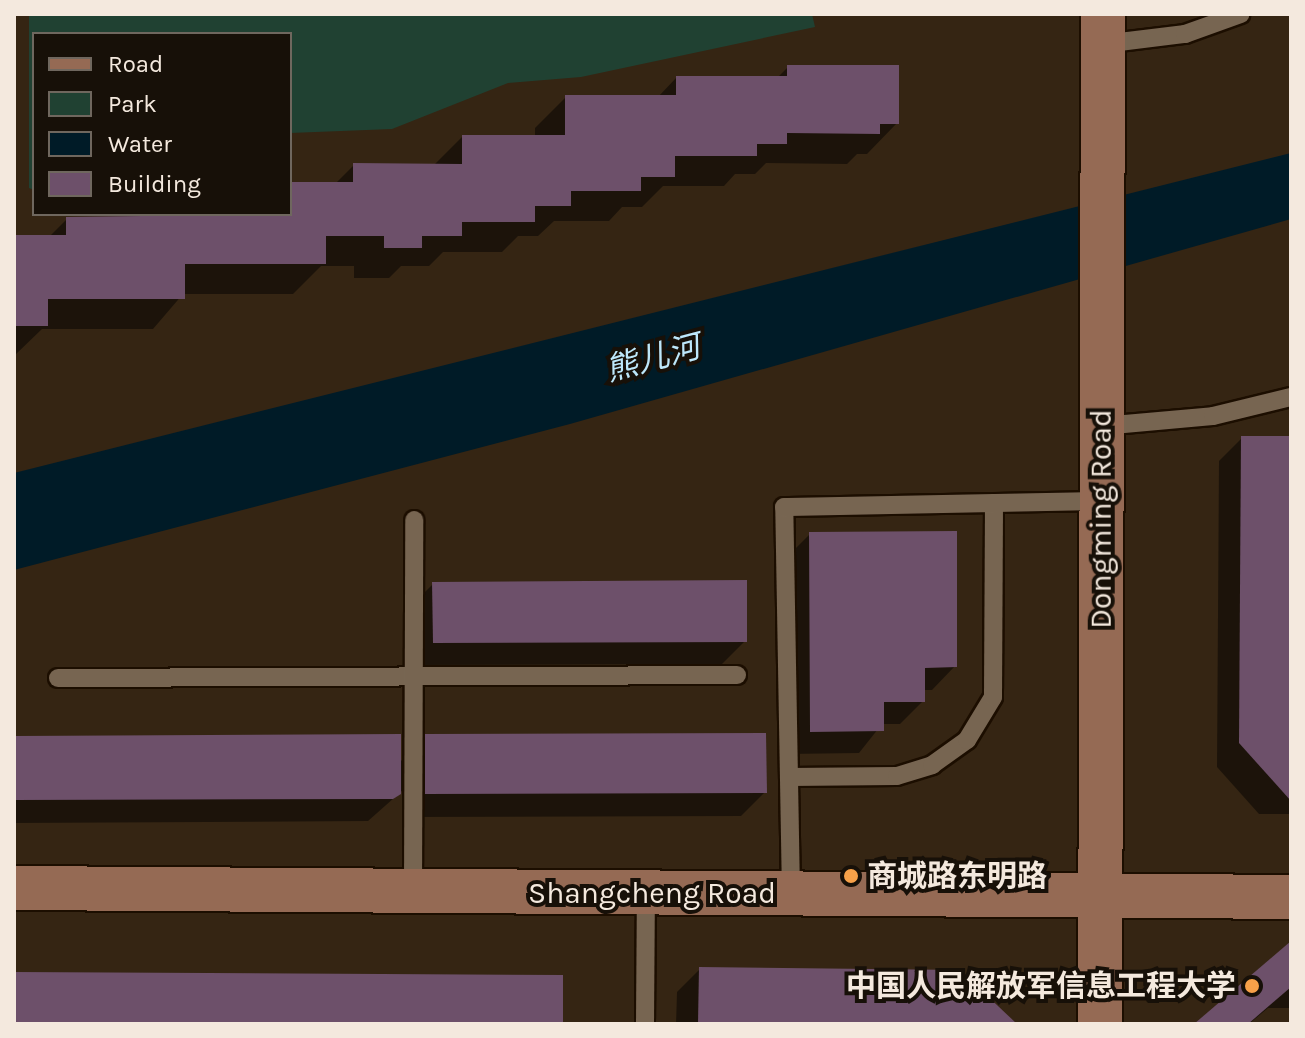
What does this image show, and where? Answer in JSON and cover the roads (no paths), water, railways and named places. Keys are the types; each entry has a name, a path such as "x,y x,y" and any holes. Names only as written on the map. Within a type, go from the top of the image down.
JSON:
{"street":[{"name":"Dongming Road","path":"1100,1024 1103,29"},
{"name":"Shangcheng Road","path":"14,888 1291,897"}],"lane":[{"path":"1103,29 1185,34 1241,14"},
{"path":"1102,426 1213,416 1291,397"},
{"path":"791,894 784,507 1102,501"},
{"path":"789,777 897,776 932,765 967,740 993,697 994,503"},
{"path":"413,891 414,520"},
{"path":"58,678 737,675"},
{"path":"645,1024 646,893"}],"water":[{"name":"熊儿河","path":"1291,153 1291,219 570,424 14,570 14,473"}],"place":[{"name":"商城路东明路","path":"851,876"},
{"name":"中国人民解放军信息工程大学","path":"1252,986"}]}
